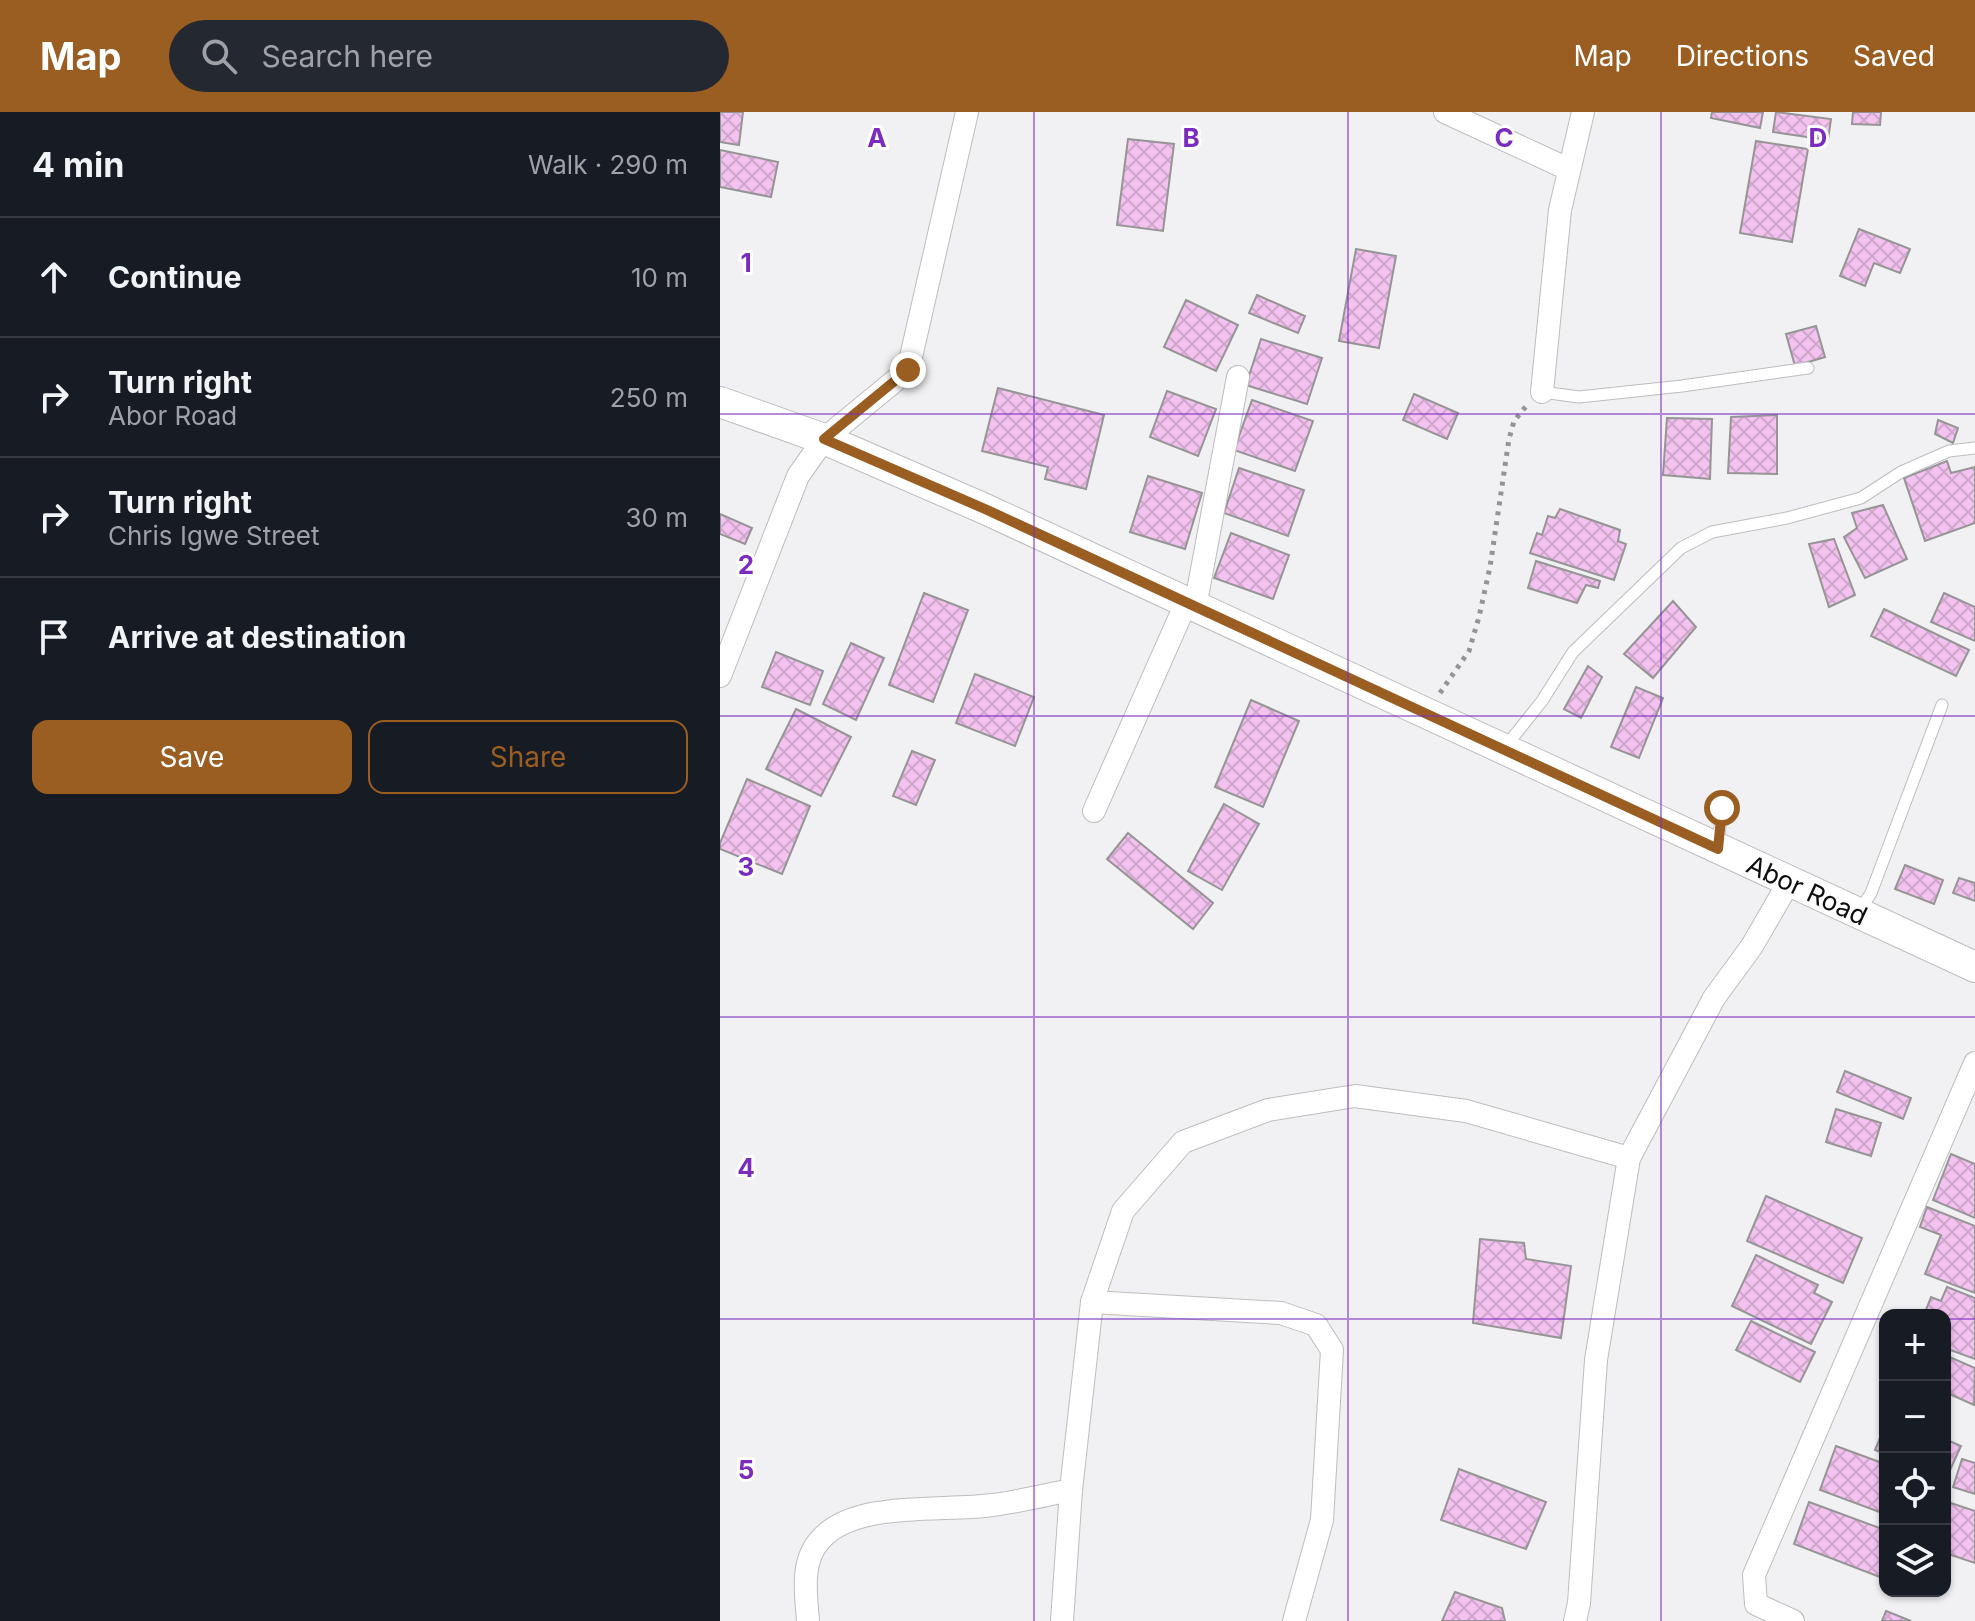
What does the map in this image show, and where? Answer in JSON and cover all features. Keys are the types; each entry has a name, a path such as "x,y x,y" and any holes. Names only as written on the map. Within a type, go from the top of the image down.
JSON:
{"street":[{"path":"720,676 798,476 824,439 908,370 967,112"},
{"path":"1445,112 1568,169"},
{"path":"1542,392 1560,210 1583,112"},
{"path":"1094,811 1191,605 1238,377"},
{"name":"Abor Road","path":"720,402 824,439 985,509 1975,967"},
{"path":"1575,1621 1579,1603 1596,1360 1629,1158 1714,998 1752,946 1789,882"},
{"path":"1793,1621 1756,1604 1754,1575 1975,1063"},
{"path":"1062,1621 1071,1490 1092,1302 1123,1211 1183,1142 1268,1110 1355,1096 1466,1111 1629,1158"},
{"path":"1092,1302 1281,1313 1316,1325 1332,1350 1322,1520 1294,1621"},
{"path":"808,1621 805,1575 818,1541 835,1525 879,1513 992,1505 1071,1490"}],"lane":[{"path":"1542,392 1579,397 1808,368"},
{"path":"1503,750 1542,701 1573,652 1681,548 1712,532 1787,518 1861,498 1901,472 1937,456 1949,451 1975,448"},
{"path":"1857,914 1871,893 1942,705"},
{"path":"1718,849 1722,808"}],"path":[{"path":"1425,713 1469,651 1490,567 1514,421 1542,392"}],"building":[{"path":"720,112 743,112 739,145 720,142"},
{"path":"1712,112 1763,112 1760,128 1711,118"},
{"path":"1776,112 1831,119 1828,140 1773,132"},
{"path":"1853,112 1881,112 1880,125 1852,124"},
{"path":"1128,139 1174,144 1163,231 1117,225"},
{"path":"1756,141 1808,149 1792,242 1740,233"},
{"path":"720,150 778,162 771,197 720,187"},
{"path":"1859,229 1910,249 1900,273 1874,263 1865,286 1840,276"},
{"path":"1356,249 1396,256 1379,348 1339,341"},
{"path":"1257,295 1305,316 1298,333 1249,313"},
{"path":"1186,300 1238,325 1216,371 1164,347"},
{"path":"1816,326 1825,357 1795,366 1786,334"},
{"path":"1261,339 1322,358 1307,404 1246,385"},
{"path":"998,388 1104,415 1086,489 1045,479 1048,467 982,451"},
{"path":"1167,391 1216,409 1198,456 1150,437"},
{"path":"1414,394 1458,413 1447,439 1403,420"},
{"path":"1252,400 1313,421 1295,471 1234,450"},
{"path":"1777,415 1777,474 1728,473 1731,417"},
{"path":"1667,418 1712,419 1710,479 1663,475"},
{"path":"1938,420 1958,428 1953,443 1935,434"},
{"path":"1947,461 1951,473 1975,467 1975,523 1925,541 1904,478"},
{"path":"1239,468 1304,490 1288,536 1224,513"},
{"path":"1148,476 1202,493 1185,549 1130,532"},
{"path":"1883,505 1907,559 1865,578 1844,537 1857,528 1852,513"},
{"path":"1560,509 1620,530 1618,541 1626,544 1614,580 1530,553 1537,533 1542,535 1548,516 1555,518"},
{"path":"720,514 752,528 745,544 720,534"},
{"path":"1231,533 1289,555 1273,599 1214,578"},
{"path":"1834,539 1855,595 1829,607 1809,544"},
{"path":"1536,561 1600,581 1598,588 1586,585 1577,603 1528,588"},
{"path":"924,593 968,610 933,702 889,685"},
{"path":"1944,593 1975,607 1975,641 1931,622"},
{"path":"1673,601 1696,627 1653,678 1624,654"},
{"path":"1884,609 1969,650 1956,676 1871,636"},
{"path":"851,643 884,658 856,720 823,704"},
{"path":"776,652 823,671 810,705 762,687"},
{"path":"1588,666 1602,677 1581,718 1564,709"},
{"path":"975,674 1034,697 1015,746 956,723"},
{"path":"1636,687 1663,698 1639,758 1611,747"},
{"path":"1251,700 1299,721 1263,807 1215,787"},
{"path":"796,709 851,737 821,796 766,769"},
{"path":"912,751 935,760 916,805 893,796"},
{"path":"747,779 810,806 782,874 720,849"},
{"path":"1224,804 1259,824 1222,890 1188,871"},
{"path":"1128,833 1213,903 1193,929 1107,859"},
{"path":"1905,865 1943,880 1934,904 1895,889"},
{"path":"1959,878 1975,883 1975,901 1953,893"},
{"path":"1845,1071 1911,1098 1903,1119 1837,1092"},
{"path":"1836,1109 1881,1123 1871,1156 1826,1142"},
{"path":"1951,1154 1975,1164 1975,1218 1933,1200"},
{"path":"1766,1196 1862,1238 1843,1283 1747,1241"},
{"path":"1927,1207 1975,1226 1975,1293 1925,1274 1941,1235 1920,1227"},
{"path":"1480,1239 1524,1243 1526,1259 1571,1266 1561,1338 1473,1323"},
{"path":"1756,1255 1818,1285 1814,1293 1832,1302 1811,1344 1732,1306"},
{"path":"1947,1287 1975,1298 1975,1359 1951,1350 1951,1309 1926,1309 1931,1297 1941,1301"},
{"path":"1751,1321 1815,1352 1800,1382 1736,1350"},
{"path":"1951,1358 1975,1368 1974,1405 1951,1395"},
{"path":"1951,1442 1961,1446 1951,1468"},
{"path":"1836,1446 1879,1462 1879,1512 1820,1490"},
{"path":"1962,1459 1975,1463 1975,1494 1953,1487"},
{"path":"1459,1469 1546,1502 1526,1549 1441,1520"},
{"path":"1809,1502 1879,1528 1879,1577 1794,1544"},
{"path":"1951,1503 1975,1511 1975,1563 1951,1555"},
{"path":"1455,1592 1502,1608 1505,1621 1442,1621"},
{"path":"1886,1611 1911,1621 1882,1621"}],"route":[{"path":"908,370 824,439 985,509 1718,849 1722,808"}]}
